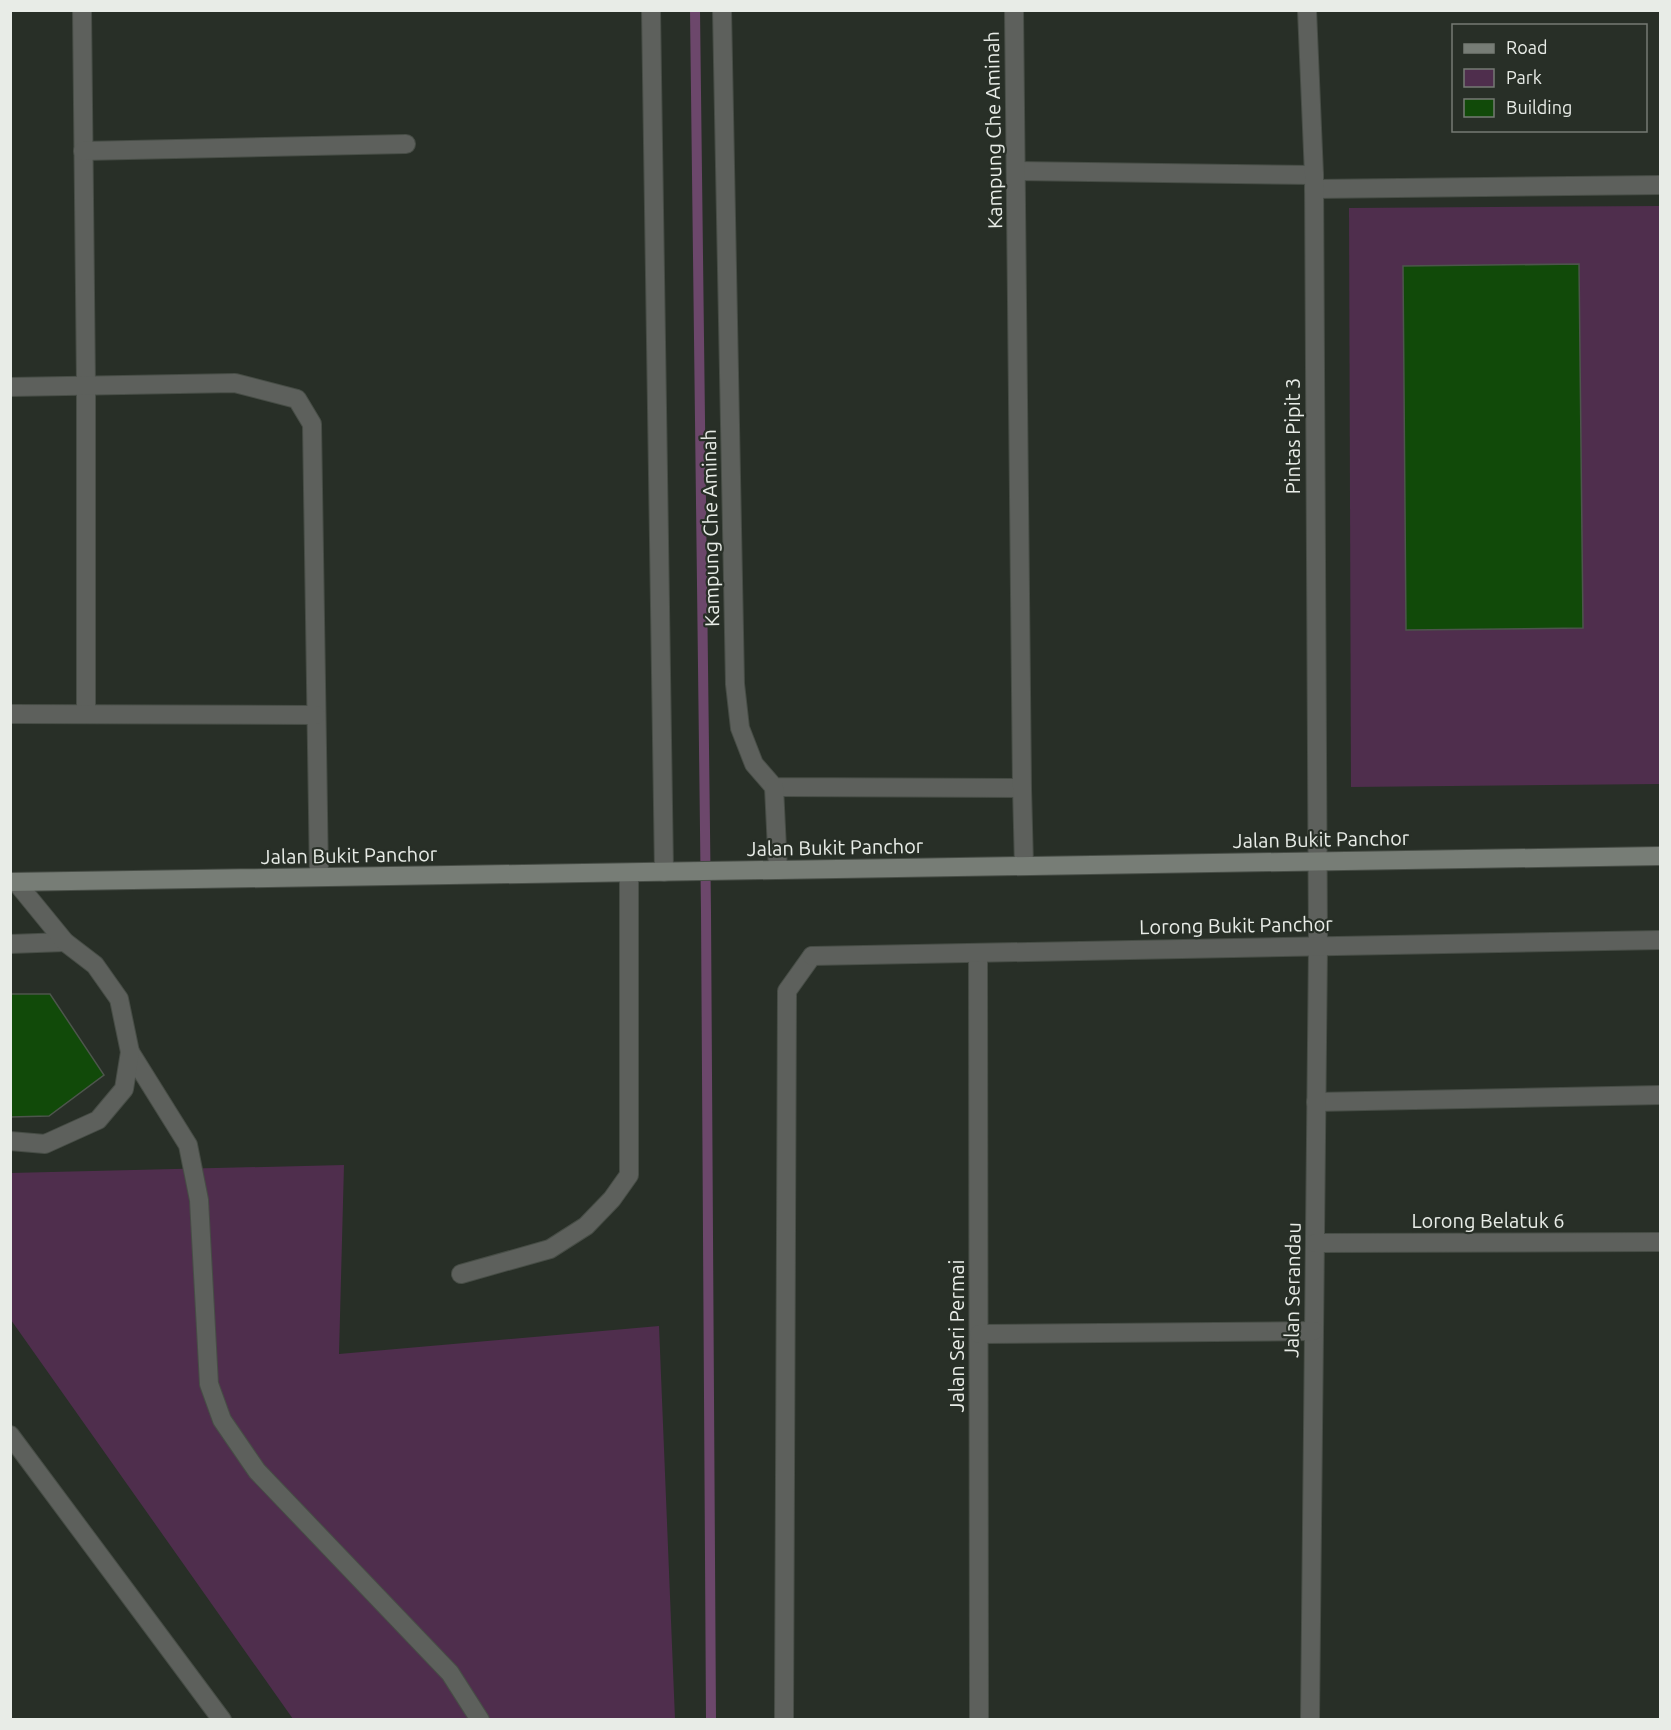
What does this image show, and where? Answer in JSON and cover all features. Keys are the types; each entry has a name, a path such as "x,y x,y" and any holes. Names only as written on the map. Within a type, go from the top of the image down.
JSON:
{"main road":[{"name":"Jalan Bukit Panchor","path":"13,882 1660,856"}],"street":[{"path":"82,10 86,386 86,714"},
{"path":"651,10 664,872"},
{"name":"Kampung Che Aminah","path":"722,10 735,684 740,728 754,764 774,788"},
{"name":"Kampung Che Aminah","path":"1014,10 1024,866"},
{"name":"Pintas Pipit 3","path":"1307,10 1314,182 1316,862"},
{"path":"84,151 405,144"},
{"path":"1016,171 1314,182 1660,185"},
{"path":"10,387 235,383 297,399 312,424 319,878"},
{"path":"10,714 316,715"},
{"path":"778,870 774,788 1022,788"},
{"name":"Jalan Serandau","path":"1310,1719 1318,946 1316,862"},
{"path":"460,1274 550,1249 586,1226 612,1199 629,1175 629,873"},
{"path":"13,882 65,942 95,965 119,999 130,1052 188,1145 199,1200 209,1384 222,1420 257,1471 450,1673 480,1719"},
{"name":"Lorong Bukit Panchor","path":"784,1719 787,991 812,956 1660,940"},
{"path":"10,944 65,942"},
{"name":"Jalan Seri Permai","path":"978,953 979,1719"},
{"path":"10,1141 45,1144 98,1120 124,1089 130,1052"},
{"path":"1316,1102 1660,1095"},
{"name":"Lorong Belatuk 6","path":"1315,1243 1660,1242"},
{"path":"979,1334 1314,1331"},
{"path":"10,1435 222,1719"}],"green space":[{"path":"1660,206 1660,784 1351,787 1349,208"},
{"path":"344,1165 339,1354 659,1326 675,1719 293,1719 11,1320 10,1173"}],"building":[{"path":"1579,264 1583,628 1406,630 1403,266"},
{"path":"10,994 50,994 104,1075 49,1116 10,1117"}],"waterway":[{"path":"695,10 706,912 711,1720"}]}
